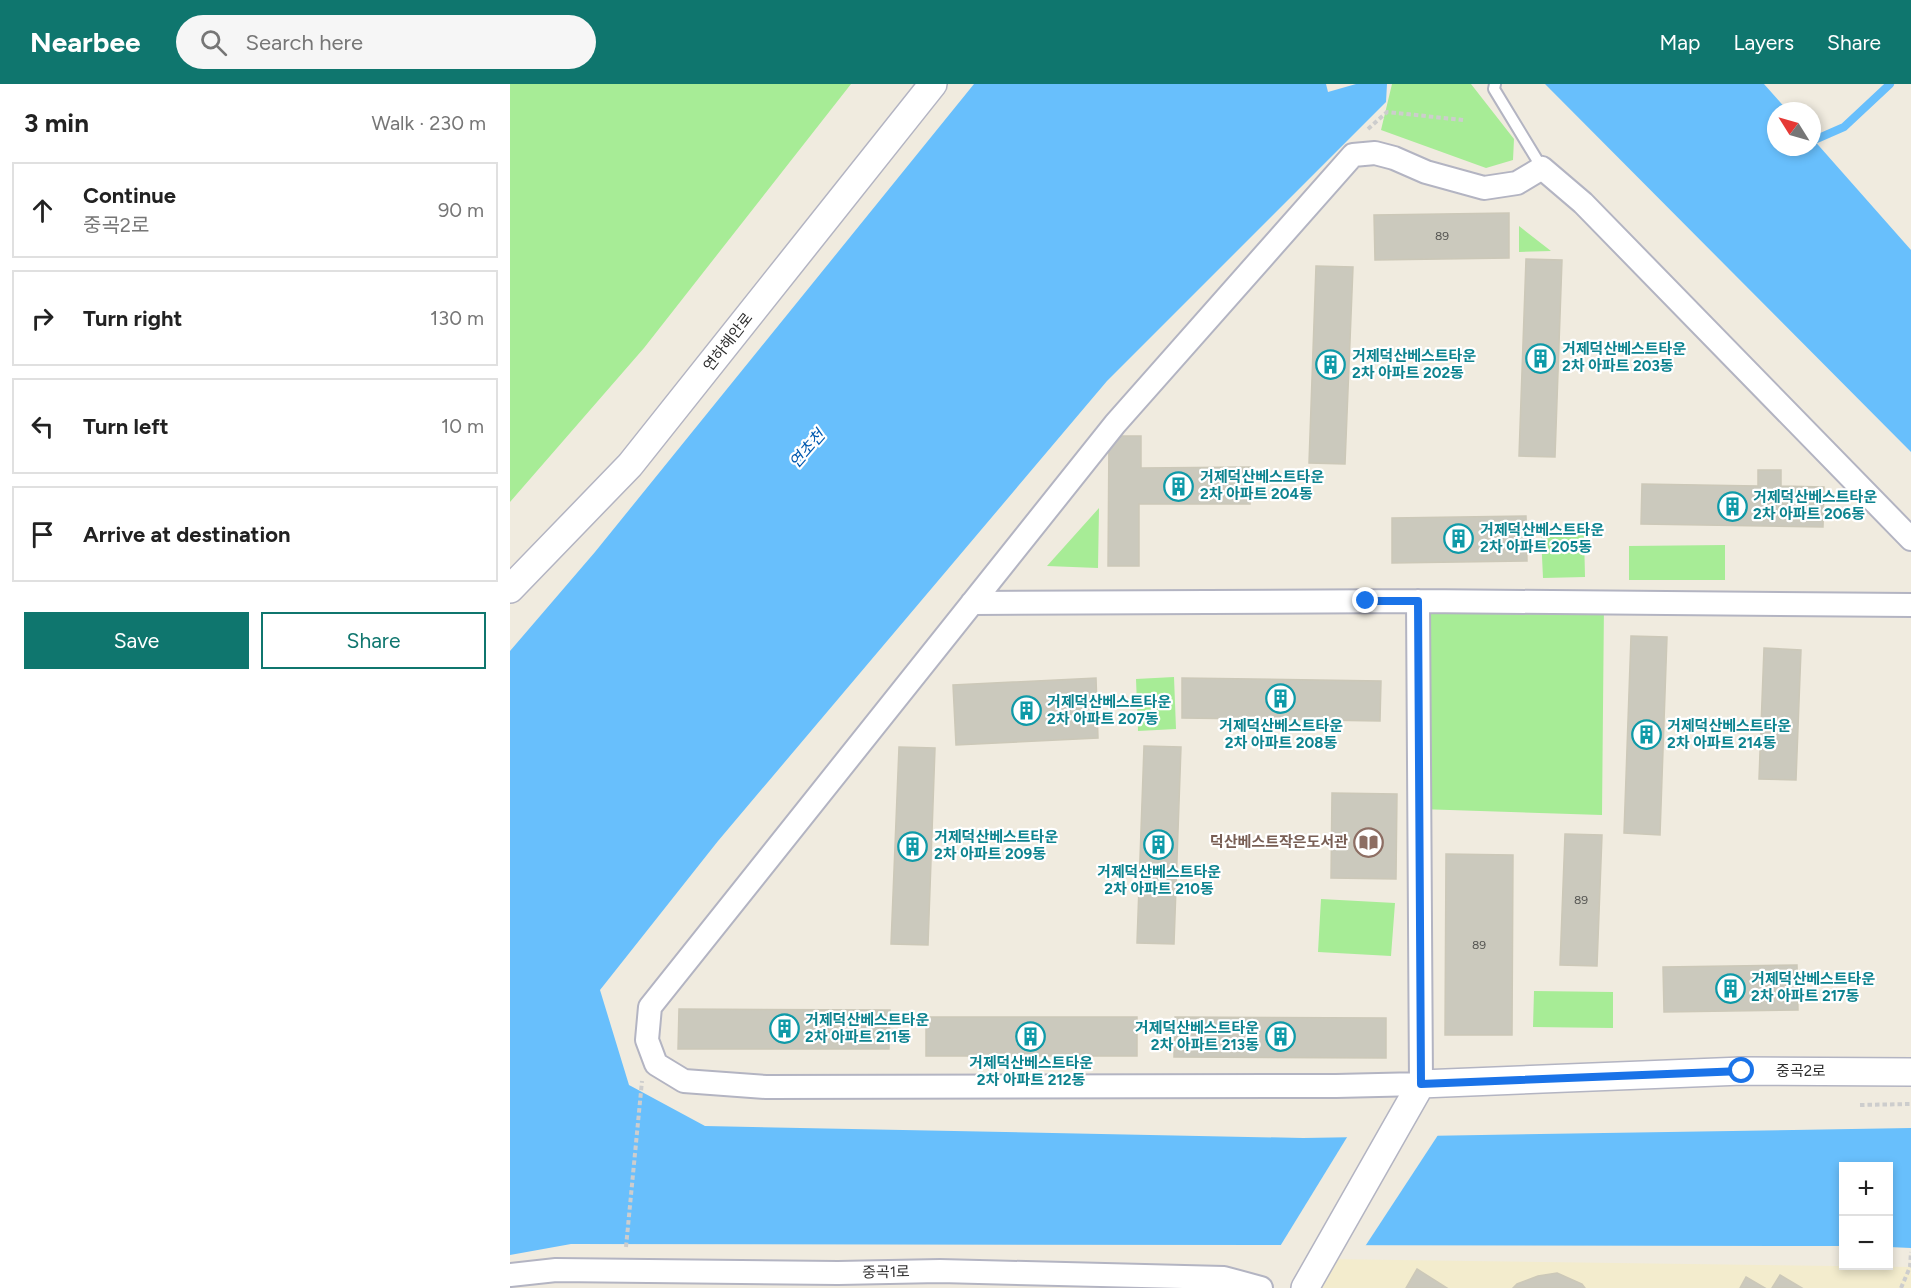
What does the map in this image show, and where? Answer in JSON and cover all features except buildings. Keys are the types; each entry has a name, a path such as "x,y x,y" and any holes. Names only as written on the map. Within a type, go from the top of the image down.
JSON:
{"street":[{"name":"연하해안로","path":"510,589 630,465 933,84"},
{"path":"1417,1092 1336,1086 766,1087 684,1081 656,1064 647,1040 650,1007 972,603 1115,424 1353,155 1375,153 1394,158 1426,172 1484,188 1517,183 1542,168 1583,203 1911,539"},
{"path":"972,603 1418,601 1911,605"},
{"path":"1305,1288 1417,1092 1418,601"},
{"name":"중곡2로","path":"1417,1092 1742,1071 1911,1072"},
{"name":"중곡1로","path":"510,1275 556,1270 837,1280 940,1271 1224,1278 1262,1288"}],"lane":[{"path":"1495,84 1494,89 1542,168"}],"path":[{"path":"1387,112 1462,120"},
{"path":"625,1256 642,1072"},
{"path":"1860,1105 1911,1104"},
{"path":"1901,1288 1910,1267 1911,1252"}],"shaded area":[{"path":"1323,1259 1839,1266 1839,1270 1893,1270 1893,1267 1911,1267 1911,1288 1305,1288"}],"green space":[{"path":"510,84 851,84 644,348 510,502"},
{"path":"1392,84 1471,84 1514,139 1513,160 1486,168 1381,130"},
{"path":"1519,226 1551,251 1519,252"},
{"path":"1099,508 1098,568 1047,566"},
{"path":"1584,534 1585,577 1543,578 1541,535"},
{"path":"1725,545 1725,580 1629,580 1629,546"},
{"path":"1418,601 1604,603 1602,815 1419,809"},
{"path":"1174,677 1176,729 1138,731 1136,679"},
{"path":"1321,899 1395,903 1391,956 1318,952"},
{"path":"1534,991 1613,992 1613,1028 1533,1027"}],"water":[{"name":"연초천","path":"974,84 1326,84 1328,92 1356,84 1387,84 1386,102 1107,381 718,841 600,990 629,1085 705,1126 1303,1138 1911,1128 1911,1248 1893,1247 1893,1162 1839,1162 1839,1246 571,1244 510,1255 510,651 595,552"},
{"path":"1545,84 1764,84 1780,102 1767,102 1767,156 1821,156 1821,148 1911,250 1911,452"}],"pier":[{"path":"1440,1132 1364,1248 1279,1248 1349,1134"}],"waterway":[{"path":"1821,137 1844,127 1890,84"}],"place":[{"name":"거제덕산베스트타운 2차 아파트 203동","path":"1541,358"},
{"name":"거제덕산베스트타운 2차 아파트 202동","path":"1331,365"},
{"name":"거제덕산베스트타운 2차 아파트 204동","path":"1179,486"},
{"name":"거제덕산베스트타운 2차 아파트 206동","path":"1732,506"},
{"name":"거제덕산베스트타운 2차 아파트 205동","path":"1459,539"},
{"name":"거제덕산베스트타운 2차 아파트 208동","path":"1281,699"},
{"name":"거제덕산베스트타운 2차 아파트 207동","path":"1026,711"},
{"name":"거제덕산베스트타운 2차 아파트 214동","path":"1646,735"},
{"name":"덕산베스트작은도서관","path":"1369,842"},
{"name":"거제덕산베스트타운 2차 아파트 210동","path":"1159,845"},
{"name":"거제덕산베스트타운 2차 아파트 209동","path":"913,846"},
{"name":"거제덕산베스트타운 2차 아파트 217동","path":"1730,988"},
{"name":"거제덕산베스트타운 2차 아파트 211동","path":"784,1029"},
{"name":"거제덕산베스트타운 2차 아파트 212동","path":"1031,1036"},
{"name":"거제덕산베스트타운 2차 아파트 213동","path":"1280,1037"}],"route":[{"path":"1366,601 1418,601 1421,1084 1742,1071"}]}
